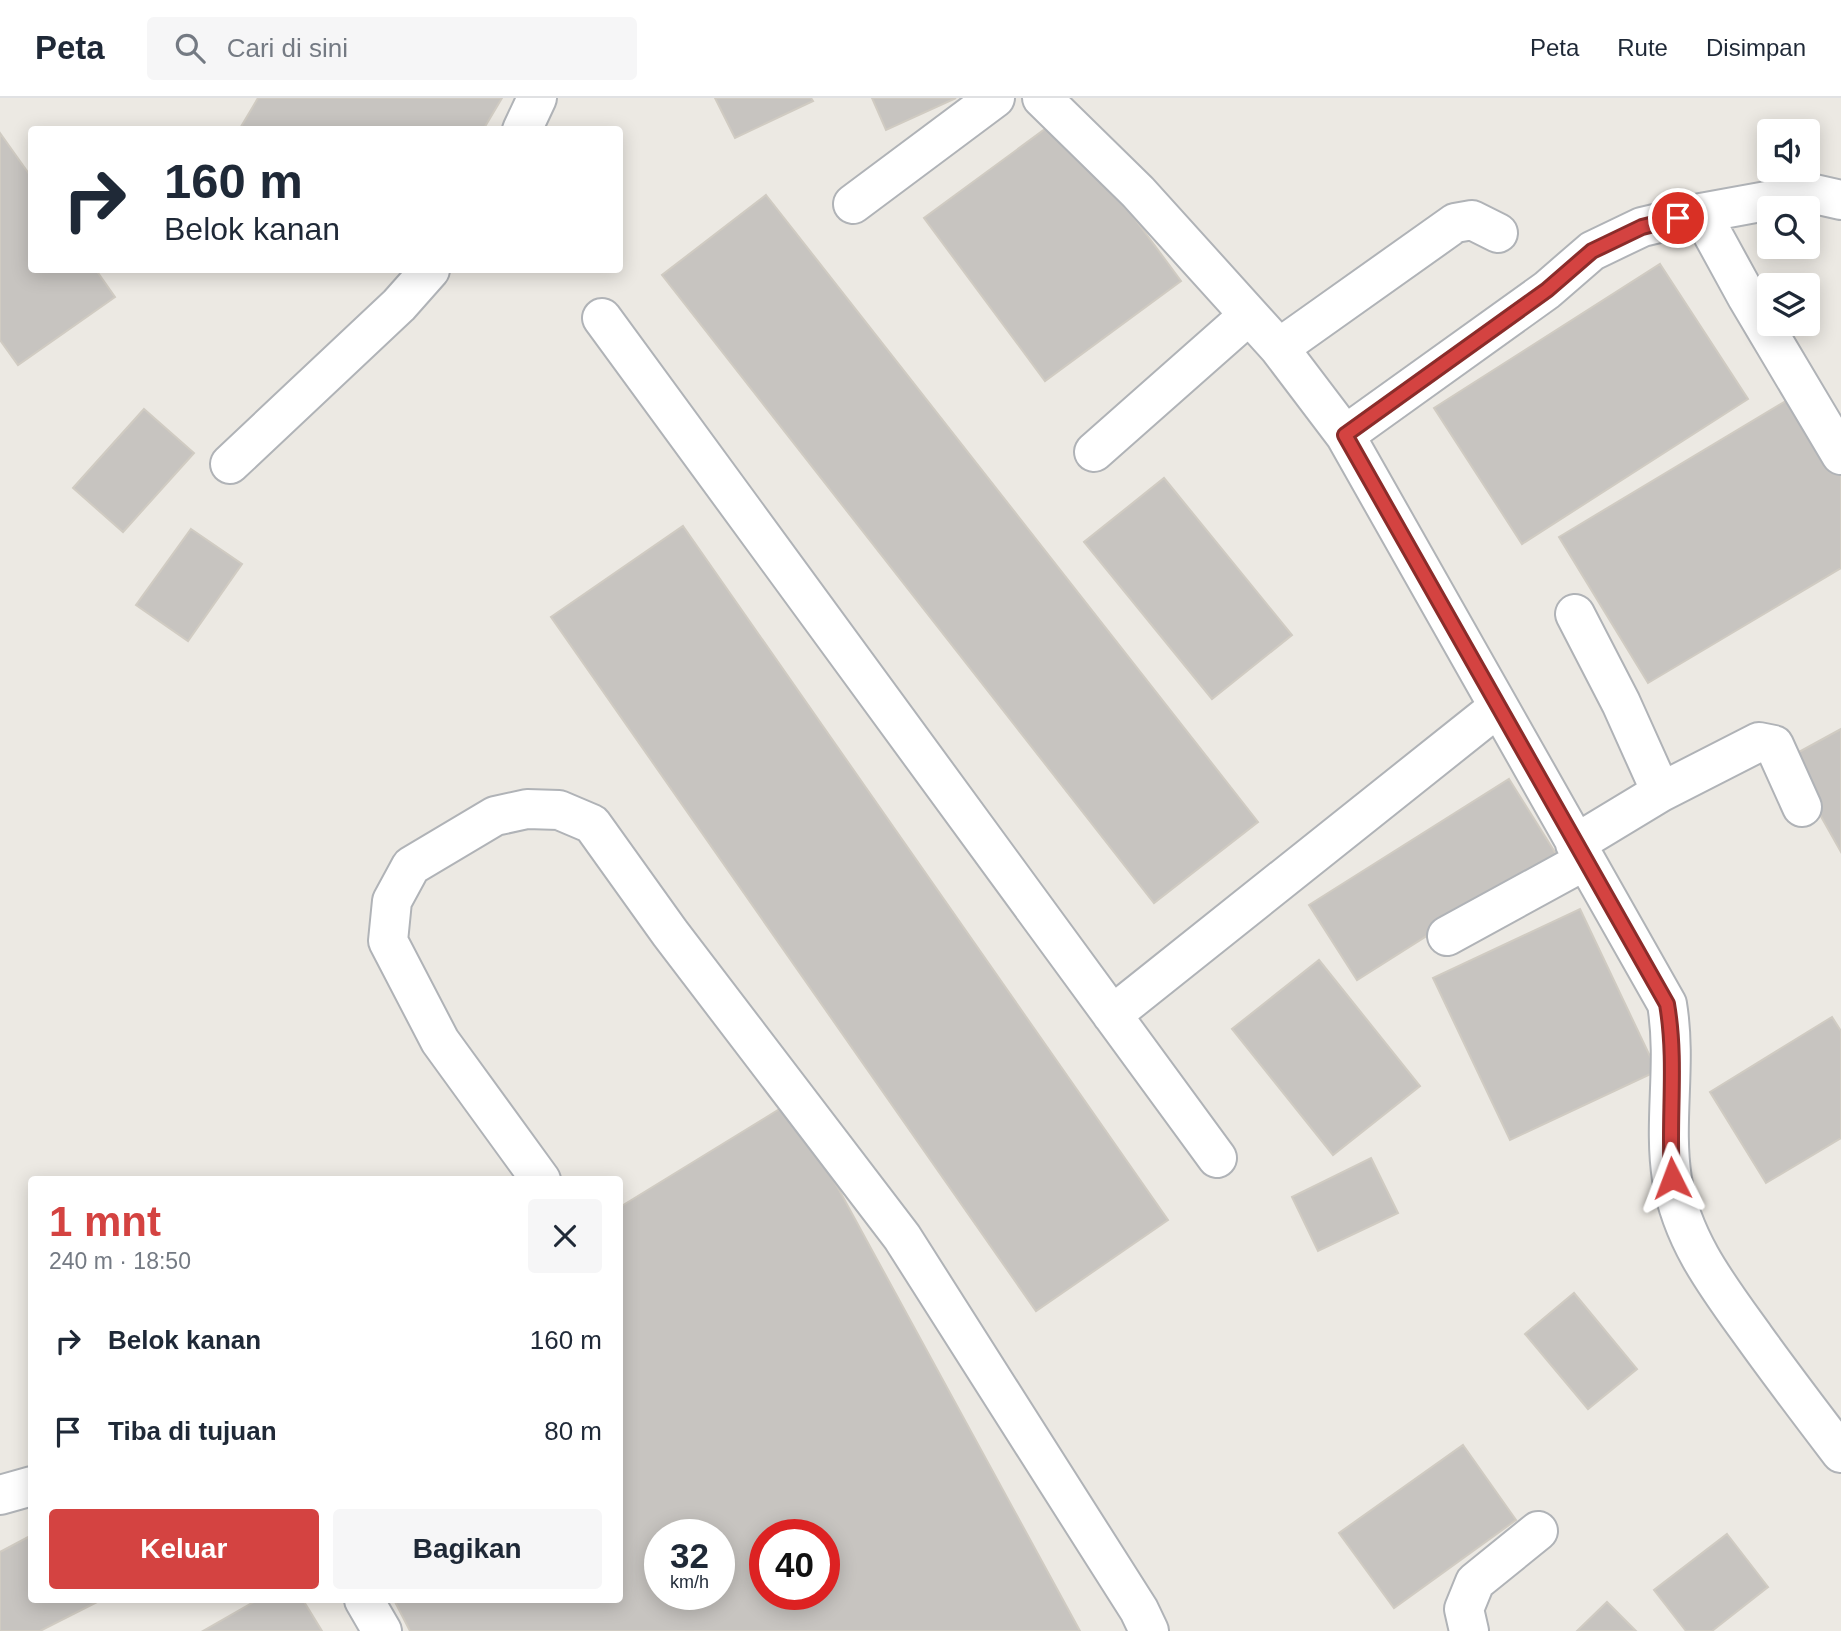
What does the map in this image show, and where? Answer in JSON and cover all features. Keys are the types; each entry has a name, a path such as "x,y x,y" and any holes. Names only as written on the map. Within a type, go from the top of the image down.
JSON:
{"street":[{"path":"524,126 537,98"},
{"path":"853,204 995,98"},
{"path":"1042,98 1138,192 1279,348 1345,435 1579,853 1667,1004 1673,1062 1669,1138 1672,1178 1692,1245 1711,1277 1841,1453"},
{"path":"1345,435 1547,290 1592,251 1642,227 1810,193 1841,200"},
{"path":"1701,213 1747,297 1841,455"},
{"path":"1279,348 1455,223 1472,220 1498,233"},
{"path":"230,464 399,305 427,273"},
{"path":"1094,452 1249,315"},
{"path":"602,318 1217,1158"},
{"path":"1575,614 1621,703 1661,792"},
{"path":"1112,1014 1497,708"},
{"path":"1447,936 1579,853 1661,792 1759,742 1774,745 1802,807"},
{"path":"538,1176 440,1041 388,941 391,901 411,866 495,817 527,809 559,810 592,824 670,933 902,1237 1139,1610 1149,1631"},
{"path":"0,1495 28,1487"},
{"path":"1469,1631 1464,1609 1475,1582 1538,1531"},
{"path":"366,1603 382,1631"}],"building":[{"path":"258,98 502,98 485,126 241,126"},
{"path":"715,98 811,98 813,101 735,138"},
{"path":"872,98 956,98 886,130"},
{"path":"1060,118 1181,281 1045,381 924,218"},
{"path":"0,133 28,172 28,273 98,273 115,297 18,365 0,340"},
{"path":"766,195 1258,822 1154,903 662,275"},
{"path":"1660,264 1748,399 1522,544 1434,408"},
{"path":"1794,396 1841,473 1841,568 1648,683 1559,537"},
{"path":"144,409 194,453 123,532 73,488"},
{"path":"1164,478 1292,635 1212,699 1084,542"},
{"path":"683,526 1168,1220 1036,1311 551,617"},
{"path":"191,529 242,564 188,641 136,605"},
{"path":"1841,729 1841,852 1788,758"},
{"path":"1509,779 1556,854 1357,980 1309,905"},
{"path":"1580,909 1657,1071 1510,1140 1433,978"},
{"path":"1319,960 1420,1086 1333,1155 1232,1029"},
{"path":"1832,1017 1841,1031 1841,1138 1766,1183 1710,1092"},
{"path":"791,1102 1080,1631 410,1631 396,1603 623,1603 623,1205"},
{"path":"1371,1158 1398,1213 1318,1251 1292,1197"},
{"path":"1574,1293 1637,1369 1588,1409 1525,1334"},
{"path":"1463,1445 1516,1520 1394,1608 1339,1533"},
{"path":"1727,1534 1768,1587 1712,1631 1686,1631 1654,1590"},
{"path":"28,1537 28,1603 95,1603 40,1631 0,1631 0,1552"},
{"path":"1607,1602 1636,1631 1577,1631"},
{"path":"252,1603 305,1603 322,1631 203,1631"}],"route":[{"path":"1672,1178 1669,1138 1673,1062 1667,1004 1497,708 1345,435 1547,290 1592,251 1642,227 1678,218"}]}
